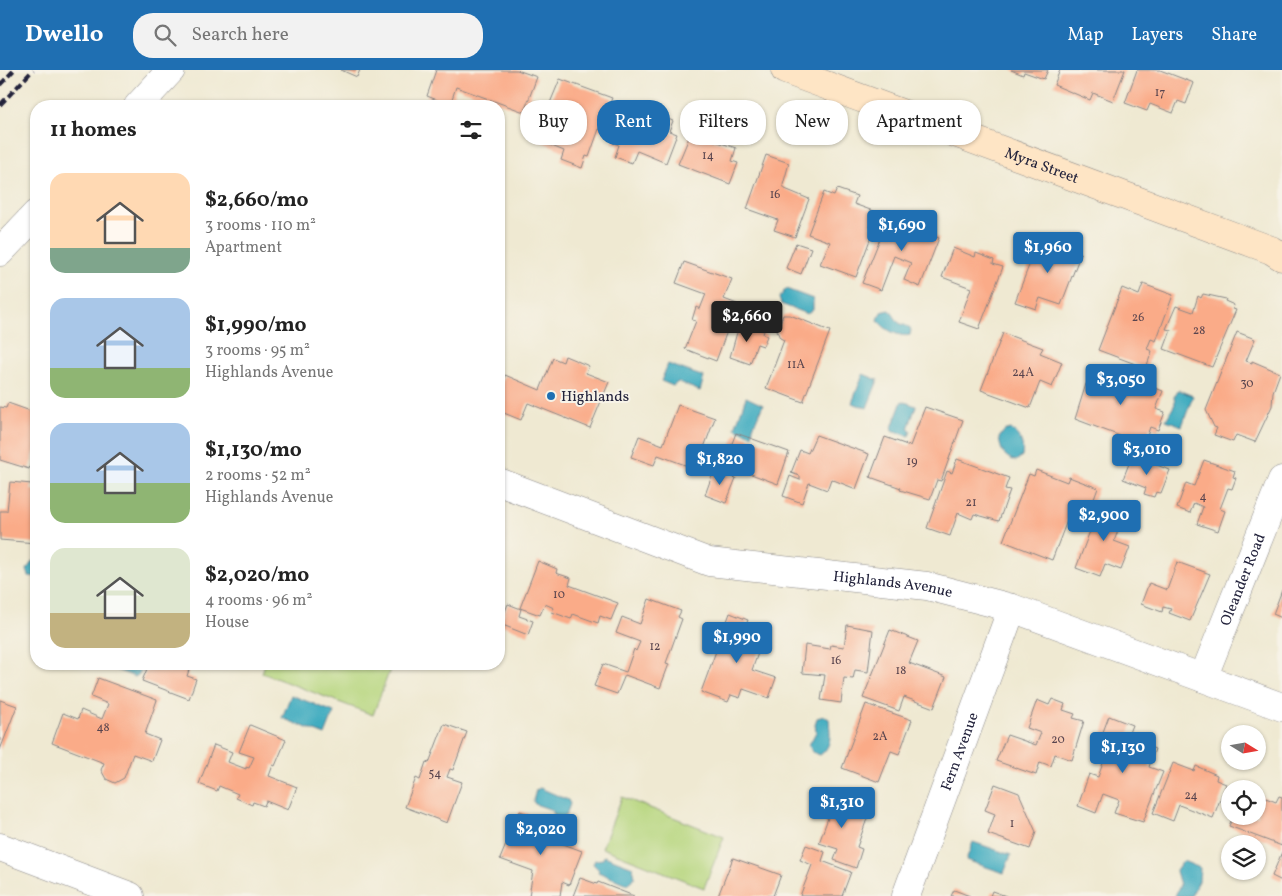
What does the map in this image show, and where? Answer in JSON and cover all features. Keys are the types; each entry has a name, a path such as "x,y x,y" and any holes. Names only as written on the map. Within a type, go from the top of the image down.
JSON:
{"main road":[{"name":"Myra Street","path":"785,70 1278,253"}],"street":[{"path":"144,100 171,70"},
{"path":"0,252 30,220"},
{"name":"Oleander Road","path":"1203,678 1282,480"},
{"name":"Highlands Avenue","path":"505,484 709,562 927,586 1012,608 1282,708"},
{"name":"Fern Avenue","path":"906,896 1012,608"},
{"path":"0,847 130,896"}],"green space":[{"path":"263,670 390,670 373,715 262,673"},
{"path":"622,797 724,837 704,888 602,848"}],"water":[{"path":"786,289 813,299 813,310 807,314 781,304 779,298"},
{"path":"890,310 899,323 909,327 911,330 910,335 897,334 880,323 878,320 881,312"},
{"path":"668,364 704,377 700,391 678,382 673,386 661,381"},
{"path":"863,374 878,380 867,408 852,403"},
{"path":"1178,390 1193,396 1182,426 1166,420 1175,404 1174,397"},
{"path":"746,397 763,405 753,427 752,435 735,428"},
{"path":"902,401 916,406 908,429 911,431 909,436 891,430"},
{"path":"1011,429 1019,438 1023,448 1022,456 1016,461 1008,458 1003,453 999,438 1004,431"},
{"path":"30,565 30,576 29,576 27,570"},
{"path":"116,670 141,670 135,677"},
{"path":"291,695 334,712 325,735 282,718"},
{"path":"824,716 829,719 830,739 827,748 820,755 812,752 809,745 816,732 815,724 817,718"},
{"path":"540,788 568,800 570,804 566,815 562,818 554,815 552,810 535,804 533,801 536,790"},
{"path":"973,842 1011,855 1004,873 966,860"},
{"path":"604,856 633,867 635,877 627,884 598,872 599,870 593,864 595,860 603,859"},
{"path":"1183,861 1200,868 1199,881 1191,896 1175,896 1180,885 1176,871"}],"building":[{"path":"341,70 360,70 357,77"},
{"path":"436,70 517,70 537,77 528,100 520,100 520,111 505,105 505,100 491,100 456,87 452,100 437,100 427,96"},
{"path":"1011,70 1048,70 1044,79 1024,72 1023,75"},
{"path":"1060,70 1125,70 1113,101 1093,93 1090,100 1054,85"},
{"path":"1137,70 1160,70 1194,83 1186,104 1178,101 1173,113 1150,104 1147,111 1125,103"},
{"path":"560,79 612,98 611,100 597,100 597,135 589,157 586,156 582,168 561,160 564,151 550,145 587,145 587,100 551,100"},
{"path":"670,131 677,134 666,163 637,151 632,163 615,157 619,145 670,145"},
{"path":"686,145 727,145 736,148 732,161 738,163 730,184 678,164"},
{"path":"766,155 789,163 783,185 785,189 809,199 795,237 774,230 778,220 747,209"},
{"path":"837,189 857,196 854,204 876,212 870,227 874,229 856,277 820,264 830,242 808,234 824,192 834,196"},
{"path":"913,218 931,224 927,234 939,238 920,287 904,280 911,263 894,256 881,290 862,283 888,219 910,226"},
{"path":"1040,237 1081,253 1061,305 1040,298 1036,309 1015,302"},
{"path":"796,243 811,248 801,274 786,268"},
{"path":"953,248 975,257 976,253 994,260 993,264 1003,267 979,329 959,322 971,288 942,277"},
{"path":"684,262 732,279 724,299 737,304 716,361 685,349 696,321 692,320 696,307 700,309 706,294 676,283"},
{"path":"1143,284 1173,295 1156,341 1151,339 1147,349 1152,351 1146,368 1098,350 1122,288 1139,295"},
{"path":"1203,294 1226,299 1225,301 1234,305 1233,309 1236,310 1212,367 1164,349 1171,330 1166,329 1176,306 1193,312 1198,296 1201,298"},
{"path":"783,315 790,315 830,331 803,402 766,388 784,340 780,338 777,331"},
{"path":"740,322 764,331 763,334 767,336 763,346 757,344 750,364 730,357"},
{"path":"1237,332 1255,339 1246,361 1252,363 1252,361 1280,373 1273,392 1272,406 1255,442 1236,435 1233,442 1214,435 1217,428 1214,427 1206,410"},
{"path":"1003,333 1043,348 1040,353 1062,362 1052,387 1040,382 1030,408 981,390"},
{"name":"Highlands","path":"565,356 589,366 586,373 609,382 590,428 528,403 521,420 505,413 505,375 540,390 553,358 563,362"},
{"path":"1102,368 1163,391 1156,409 1165,412 1158,430 1150,427 1144,445 1075,419 1086,384"},
{"path":"8,403 30,411 29,469 0,460 0,407 6,408"},
{"path":"678,405 715,418 696,469 658,455 654,465 631,457 639,436 663,445"},
{"path":"925,407 963,420 941,481 937,480 930,499 900,490 901,488 870,477 885,437 910,446"},
{"path":"736,433 789,452 778,484 724,464"},
{"path":"816,435 869,454 856,489 831,479 827,490 809,483 802,503 783,496 790,476 800,480 800,476 791,473 800,450 808,453"},
{"path":"1132,456 1170,470 1161,493 1156,492 1154,497 1144,494 1146,488 1123,479"},
{"path":"957,459 1009,478 1005,489 1010,490 999,521 974,514 972,519 958,513 950,536 927,528 947,471 952,473"},
{"path":"1204,460 1235,471 1233,477 1236,478 1232,489 1228,488 1220,509 1225,511 1218,531 1197,524 1203,507 1194,503 1190,513 1177,508 1186,483 1194,486"},
{"path":"714,470 736,478 726,503 705,495"},
{"path":"1036,470 1067,482 1069,477 1098,488 1085,524 1068,518 1052,560 1003,541 1029,474 1034,476"},
{"path":"10,482 30,484 30,542 0,540 0,511 7,511"},
{"path":"1101,502 1126,511 1114,541 1130,547 1121,570 1105,564 1100,577 1076,568"},
{"path":"538,561 557,569 556,573 571,578 569,585 618,603 611,620 600,616 598,623 573,614 571,619 552,612 554,608 545,604 540,615 520,608"},
{"path":"1177,562 1210,574 1190,621 1169,613 1171,609 1163,607 1162,612 1141,604 1149,583 1167,590"},
{"path":"1282,590 1282,618 1273,614"},
{"path":"649,599 681,611 678,617 682,619 666,663 669,664 660,688 625,675 617,694 594,686 603,664 626,672 634,649 636,651 640,642 616,633 622,617 640,624"},
{"path":"508,604 521,609 519,616 533,621 528,635 505,626 505,612"},
{"path":"730,613 748,620 743,632 763,639 752,670 776,678 769,698 743,689 740,698 731,695 728,702 701,692"},
{"path":"847,625 873,630 868,672 855,670 853,679 844,678 841,703 821,700 825,675 802,673 805,645 830,649 831,645 844,647"},
{"path":"890,630 918,641 909,663 946,677 934,708 904,697 899,711 863,698"},
{"path":"147,670 189,670 187,676 196,679 189,699 142,681"},
{"path":"98,678 157,700 145,734 160,740 152,761 133,754 124,778 115,783 106,779 101,770 104,763 52,743 63,713 78,719 81,710 102,719 108,704 91,697"},
{"path":"1052,699 1065,704 1063,710 1075,714 1073,718 1084,721 1072,760 1055,754 1051,766 1040,762 1036,775 996,761 1007,735 1036,745 1041,733 1027,728 1037,700 1049,705"},
{"path":"0,700 17,706 0,750"},
{"path":"866,704 912,720 899,754 891,751 879,782 842,768"},
{"path":"1109,716 1132,725 1127,738 1155,749 1149,767 1163,772 1143,822 1114,813 1119,800 1103,794 1096,813 1078,806 1089,774 1098,777 1107,752 1097,748"},
{"path":"444,724 467,732 453,770 450,769 447,777 462,782 447,823 405,807 416,778 420,780 426,762 429,763"},
{"path":"250,725 286,740 269,776 297,787 288,810 266,801 264,806 253,802 252,805 236,798 238,794 219,786 217,791 199,784 214,745 232,752 228,762 246,769 246,767 249,768 254,757 239,752"},
{"path":"1173,763 1194,771 1196,766 1217,775 1216,780 1221,782 1221,797 1213,818 1179,805 1173,821 1153,813"},
{"path":"995,784 1019,793 1036,832 1030,849 988,834 995,814 985,810"},
{"path":"819,795 869,813 857,847 862,849 856,868 834,860 838,849 819,843 828,818 813,812"},
{"path":"1279,796 1282,797 1282,846 1266,840 1266,835 1253,835 1229,826 1266,825 1266,798 1276,802"},
{"path":"520,811 550,822 545,836 542,836 582,851 569,885 562,882 560,896 529,896 533,871 500,859"},
{"path":"806,845 825,852 822,861 851,872 842,896 800,896 812,865 800,860"},
{"path":"1282,852 1282,881 1272,876"},
{"path":"733,858 781,875 773,896 718,896"},
{"path":"580,878 597,884 598,882 634,896 573,896"},
{"path":"954,890 970,896 951,896"},
{"path":"992,891 1006,896 990,896"}],"railway":[{"path":"0,85 14,70"},
{"path":"0,105 33,70"}],"place":[{"name":"Highlands","path":"551,396"}]}
